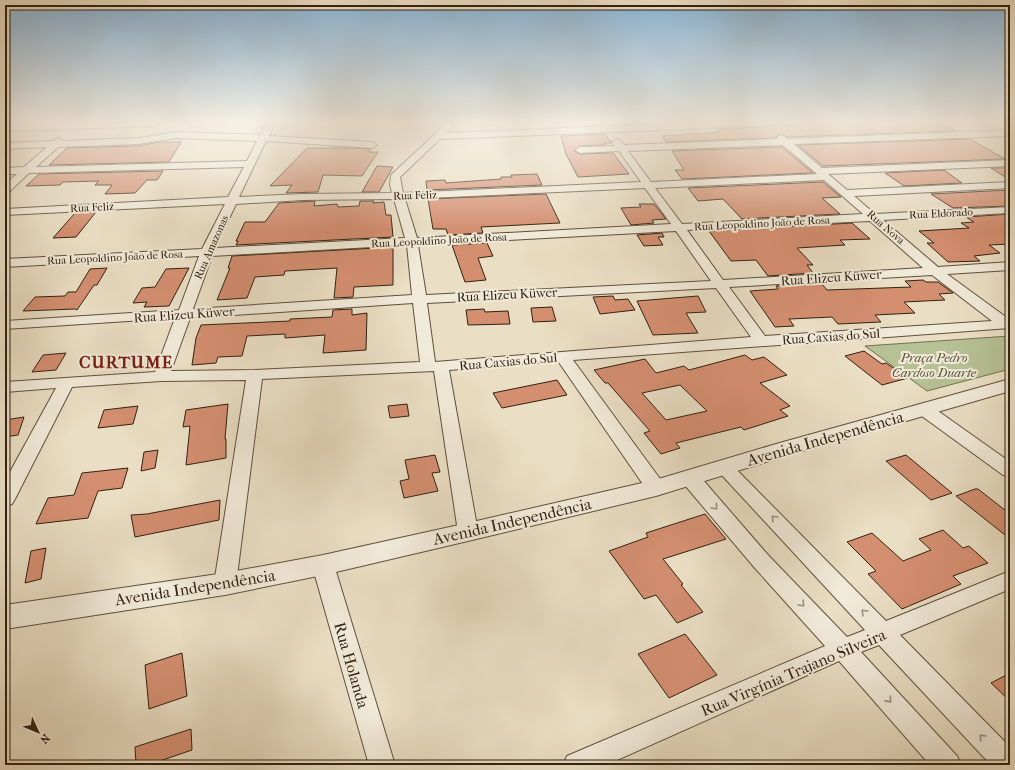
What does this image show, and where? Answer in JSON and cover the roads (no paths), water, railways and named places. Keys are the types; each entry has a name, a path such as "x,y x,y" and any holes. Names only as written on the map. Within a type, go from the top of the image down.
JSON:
{"street":[{"path":"5,190 40,158"},
{"name":"Rua Amazonas","path":"161,376 208,252 253,158"},
{"path":"415,158 395,177 395,184 412,241 418,299 435,367 468,532"},
{"path":"629,158 680,227 761,341"},
{"name":"Rua Nova","path":"803,158 873,216 935,271 1008,324"},
{"name":"Rua Feliz","path":"5,212 302,197 399,196 649,185 1010,163"},
{"path":"5,171 250,164"},
{"path":"846,193 1010,185"},
{"name":"Rua Eldorado","path":"873,216 1010,210"},
{"name":"Rua Leopoldino João de Rosa","path":"5,263 873,216"},
{"name":"Rua Elizeu Küwer","path":"5,325 183,315 418,299 721,284 1010,266"},
{"name":"Rua Caxias do Sul","path":"5,388 161,376 255,375 435,367 761,341 1008,324"},
{"path":"562,356 656,488"},
{"path":"225,584 255,375"},
{"path":"5,499 66,384"},
{"name":"Avenida Independência","path":"5,617 225,584 323,566 656,488 1010,385"},
{"path":"924,410 1010,472"},
{"path":"724,467 1009,765"},
{"path":"690,478 761,561 948,765"},
{"name":"Rua Holanda","path":"323,566 382,765"},
{"name":"Rua Virgínia Trajano Silveira","path":"576,765 843,649 1010,580"}],"district":[{"name":"CURTUME","path":"126,362"}],"park label":[{"name":"Praça Pedro Cardoso Duarte","path":"934,364"}]}
